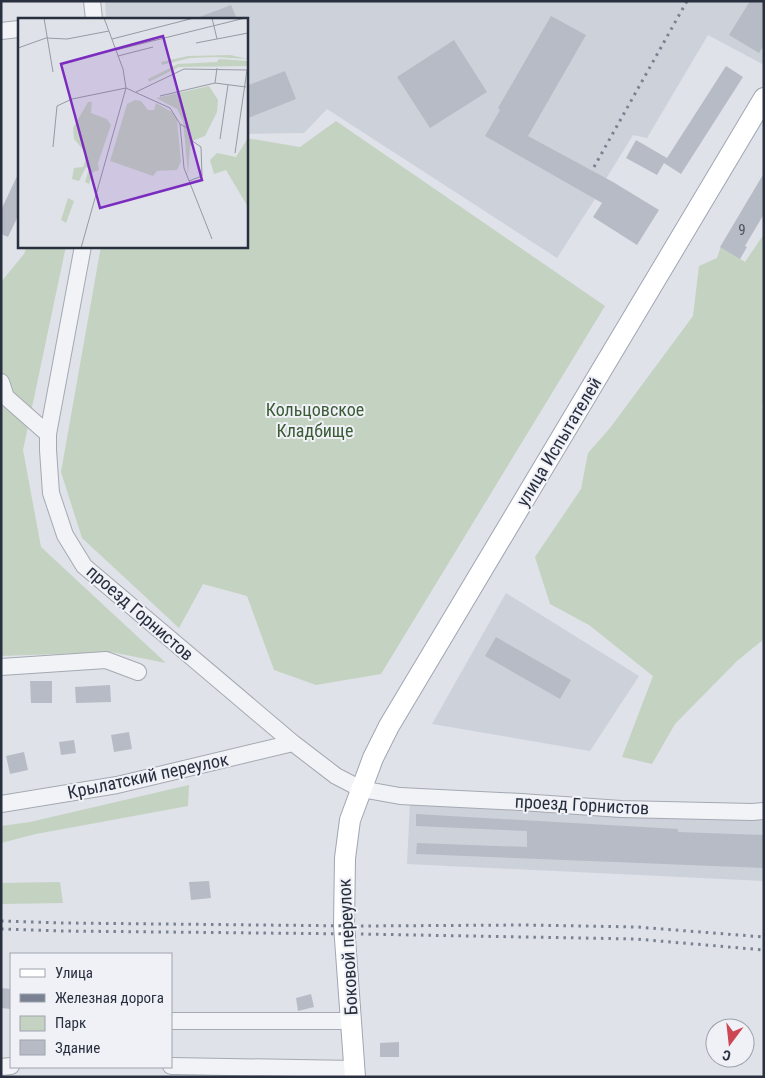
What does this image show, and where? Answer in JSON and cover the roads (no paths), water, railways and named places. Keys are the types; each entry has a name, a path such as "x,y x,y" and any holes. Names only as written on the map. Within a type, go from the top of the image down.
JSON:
{"main road":[{"name":"улица Испытателей","path":"361,789 373,758 389,726 764,98"},
{"name":"Боковой переулок","path":"355,1073 344,925 345,858 350,820 361,789"}],"street":[{"path":"92,1 94,18"},
{"path":"1,31 18,29"},
{"name":"проезд Горнистов","path":"83,248 48,434 51,493 65,535 84,566 293,743 336,776 361,789 400,796 621,809 764,811"},
{"path":"1,382 6,397 48,434"},
{"path":"1,667 106,660 138,672"},
{"name":"Крылатский переулок","path":"1,804 117,785 293,743"},
{"path":"172,1021 352,1021"},
{"path":"172,1066 355,1073"}],"railway":[{"path":"594,167 687,1"},
{"path":"1,921 359,926 526,925 637,927 764,937"},
{"path":"1,929 636,939 764,950"}],"park label":[{"name":"Кольцовское Кладбище","path":"315,420"}]}
